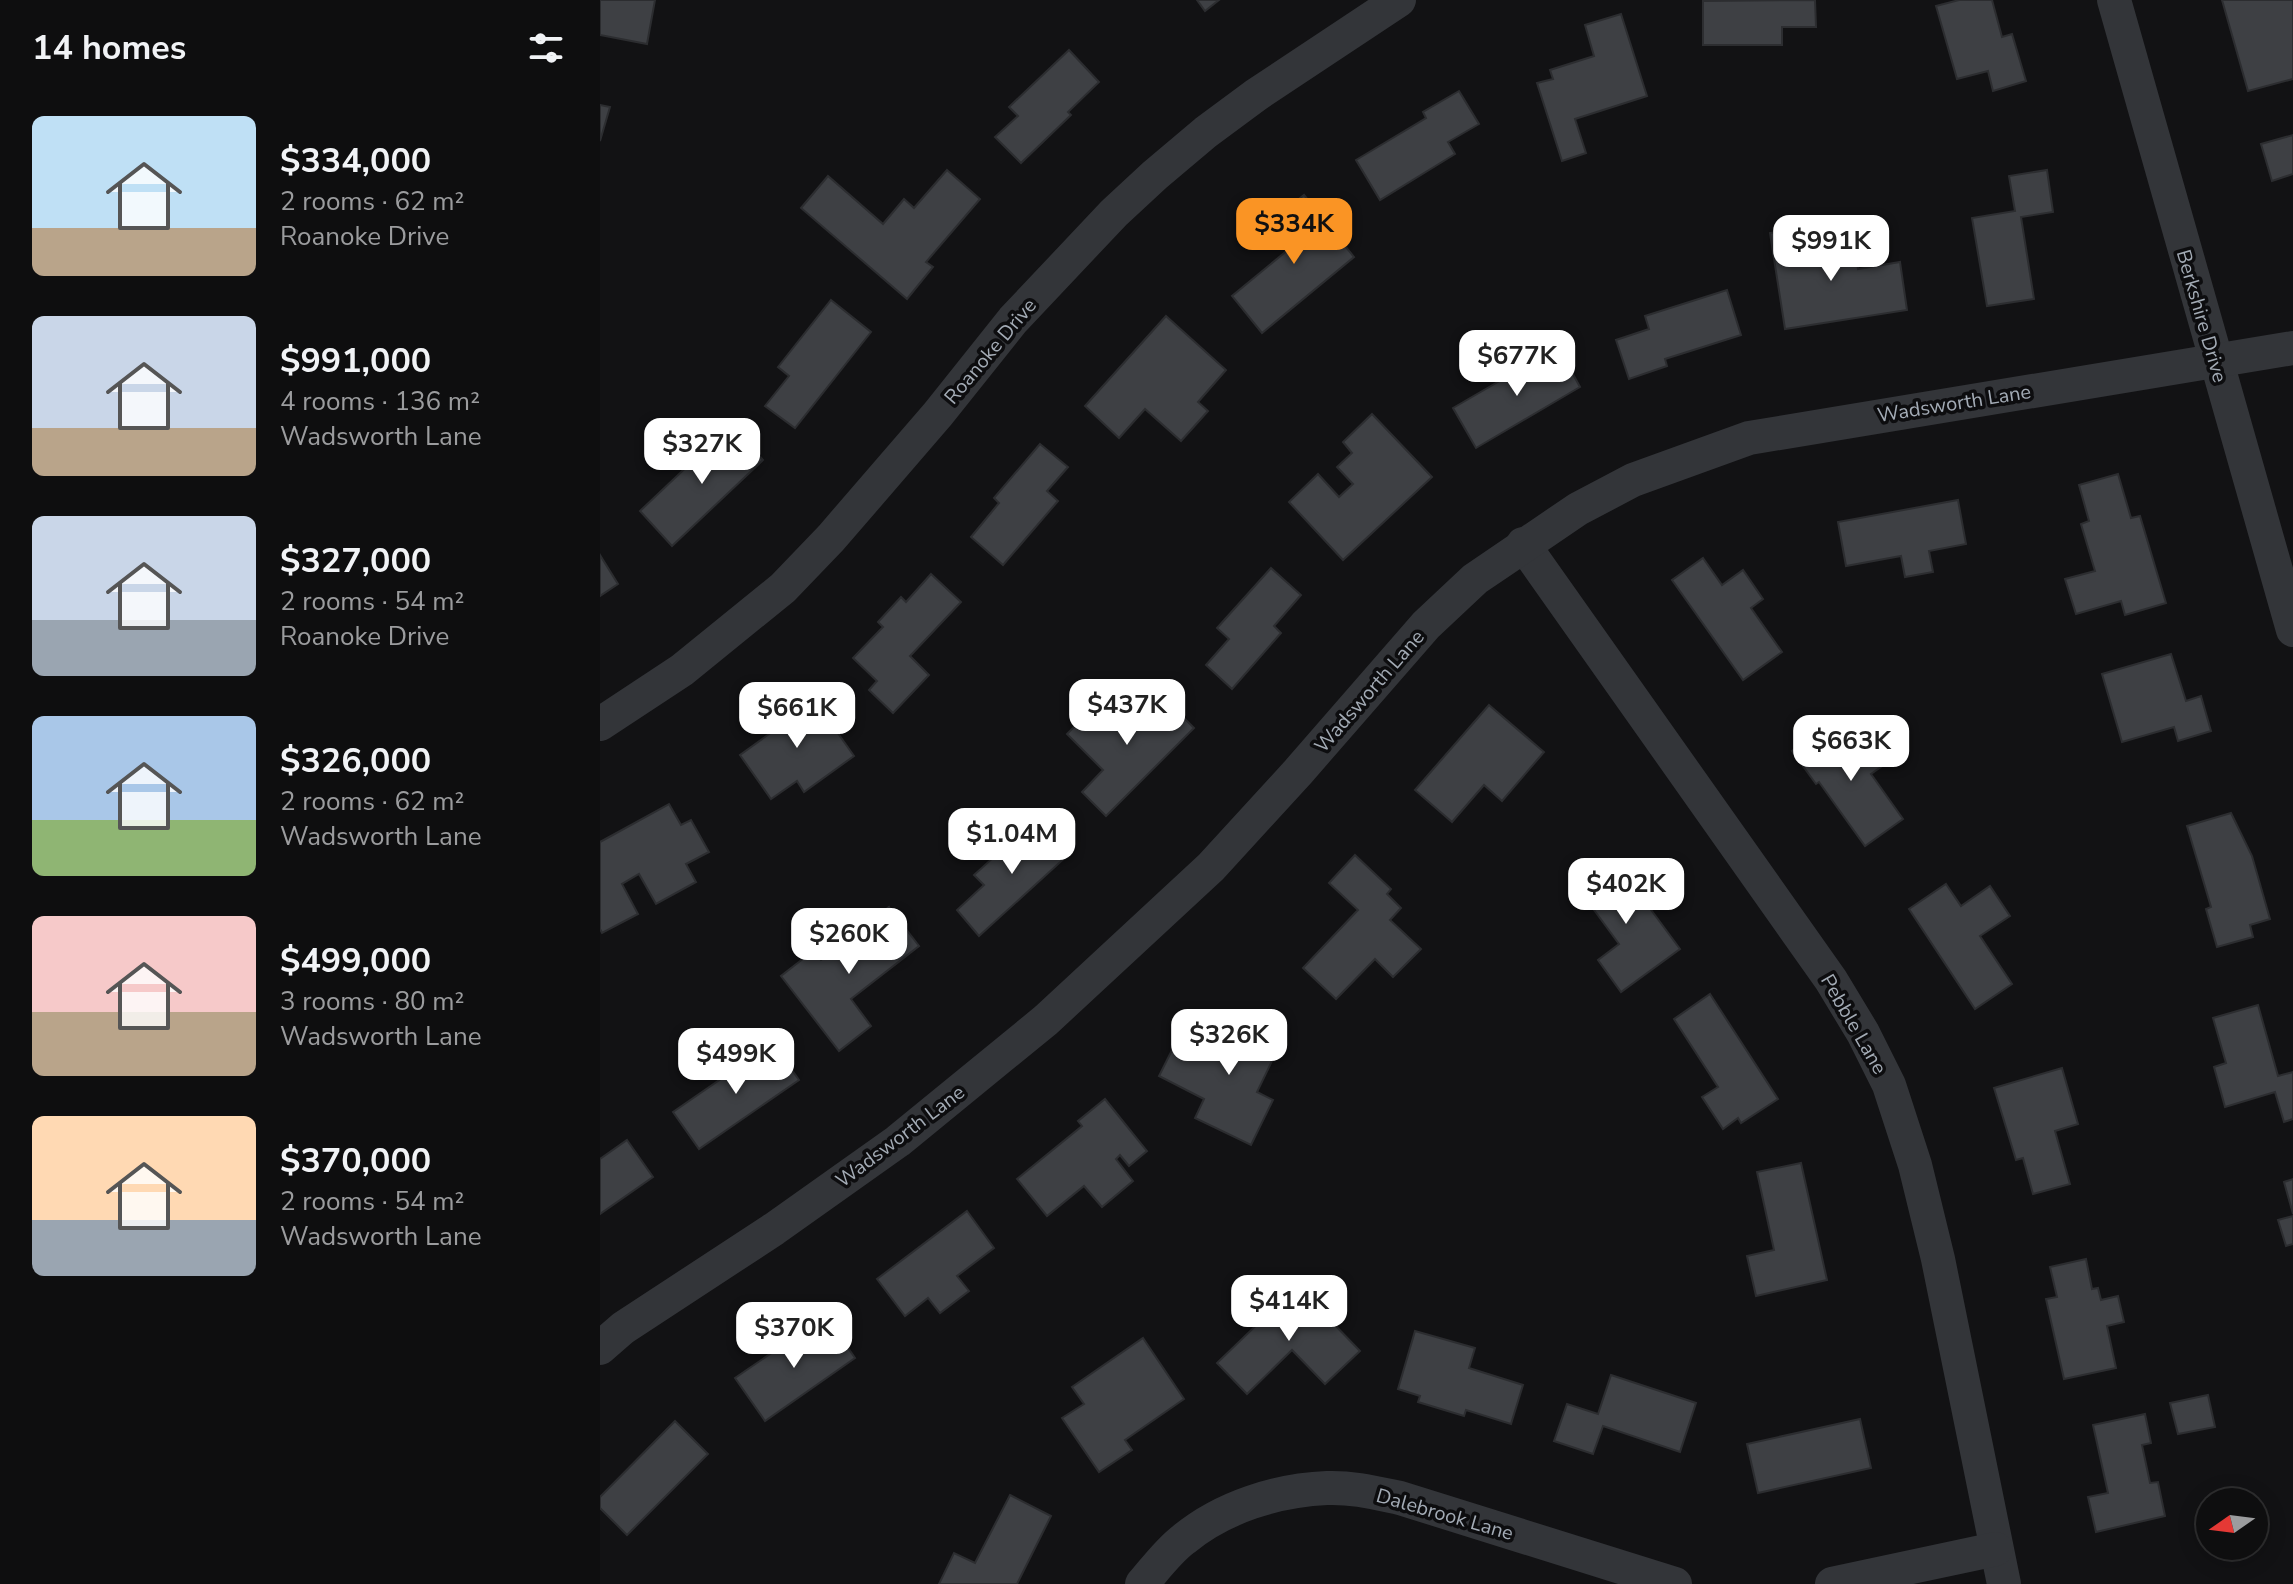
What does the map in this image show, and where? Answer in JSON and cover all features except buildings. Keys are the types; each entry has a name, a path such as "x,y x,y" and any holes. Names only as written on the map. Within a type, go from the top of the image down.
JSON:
{"street":[{"name":"Roanoke Drive","path":"600,724 682,670 783,588 831,538 928,426 1013,320 1114,213 1155,175 1256,95 1399,0"},
{"name":"Berkshire Drive","path":"2114,0 2293,630"},
{"name":"Wadsworth Lane","path":"600,1348 623,1328 774,1229 898,1141 1046,1020 1211,867 1426,625 1475,579 1578,509 1633,480 1749,438 2293,348"},
{"name":"Pebble Lane","path":"1523,544 1831,980 1889,1085 1915,1165 1938,1259 2004,1584"},
{"name":"Dalebrook Lane","path":"1142,1584 1183,1539 1219,1516 1252,1502 1328,1488 1360,1490 1400,1498 1675,1584"},
{"path":"1832,1584 1996,1549"}]}
